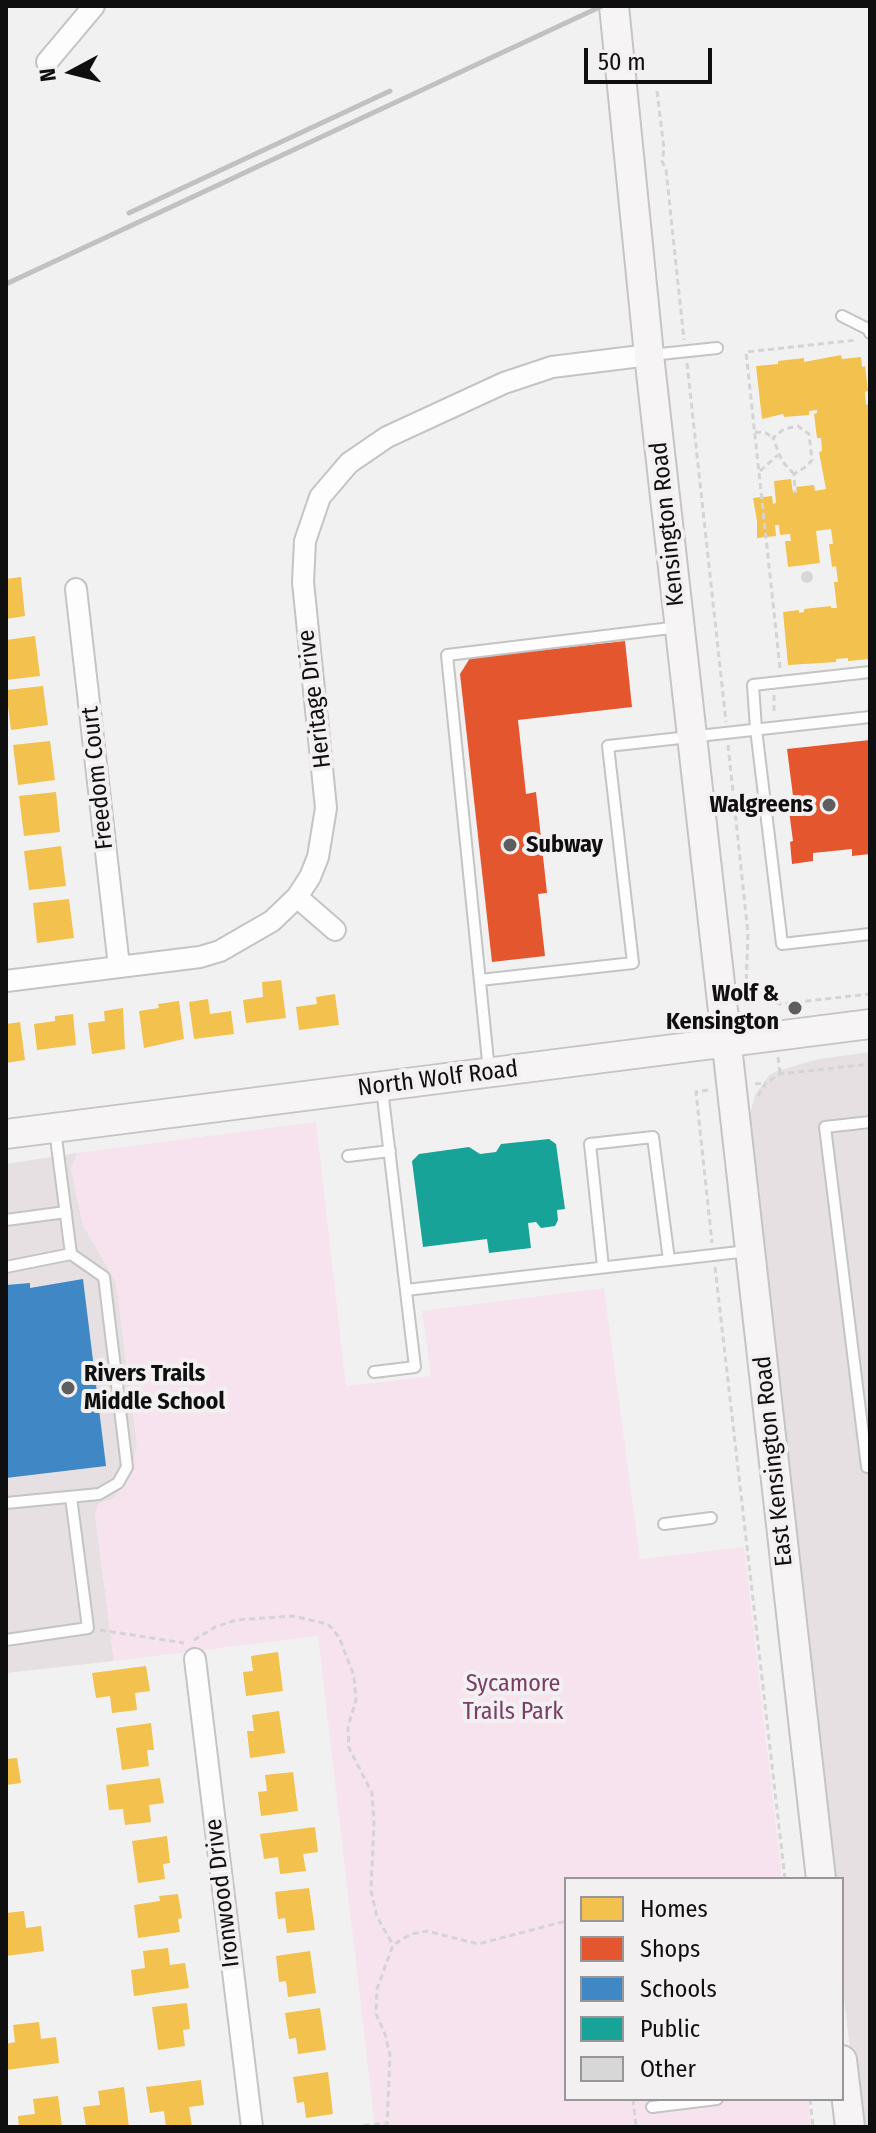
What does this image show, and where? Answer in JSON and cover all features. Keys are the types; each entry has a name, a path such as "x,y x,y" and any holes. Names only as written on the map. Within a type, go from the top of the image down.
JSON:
{"main road":[{"name":"Kensington Road","path":"614,6 725,1042"},
{"name":"North Wolf Road","path":"6,1134 870,1024"},
{"name":"East Kensington Road","path":"725,1042 821,1877"},
{"path":"844,2083 850,2127"}],"street":[{"path":"47,62 94,6"},
{"name":"Heritage Drive","path":"6,981 200,957 220,951 272,921 297,897 318,857 326,808 303,582 305,541 320,497 349,463 387,437 504,383 552,367 649,355"},
{"path":"300,488 320,497"},
{"name":"Freedom Court","path":"76,589 119,966"},
{"path":"297,897 335,930"},
{"name":"Ironwood Drive","path":"195,1659 252,2127"}],"lane":[{"path":"842,316 868,329 870,336"},
{"path":"649,355 717,348"},
{"path":"490,1073 447,655 679,627"},
{"path":"870,672 753,685 782,944 870,934"},
{"path":"480,980 633,963 608,746 870,717"},
{"path":"374,1372 415,1367 382,1086"},
{"path":"870,1122 825,1127 867,1467 870,1467"},
{"path":"55,1128 71,1254"},
{"path":"603,1267 590,1144 653,1137 669,1260"},
{"path":"348,1156 390,1151"},
{"path":"6,1220 66,1212"},
{"path":"406,1290 750,1251"},
{"path":"6,1267 71,1254 104,1277 127,1467 118,1483 99,1494 6,1503"},
{"path":"6,1640 88,1628 71,1497"},
{"path":"664,1524 711,1518"},
{"path":"652,2107 701,2101"}],"path":[{"path":"657,91 664,149 662,161 666,170 748,934 746,987 758,987 772,1002 780,1004 870,994"},
{"path":"775,727 776,682 780,666 746,352 870,336"},
{"path":"773,438 791,426 803,428 809,434 812,460 794,474"},
{"path":"755,432 766,433 773,438 778,455 794,474 795,493"},
{"path":"759,471 778,455"},
{"path":"758,1096 766,1083 780,1074 870,1064"},
{"path":"696,1092 785,1877"},
{"path":"88,1628 189,1643 215,1627 236,1620 292,1616 328,1624 339,1637 354,1676 356,1700 348,1727 349,1748 372,1793 371,1891 377,1917 393,1945"},
{"path":"354,2127 386,2125 390,2055 376,2014 377,1989 393,1945 411,1934 427,1931 478,1944 564,1922"},
{"path":"633,2101 636,2127"},
{"path":"810,2101 813,2127"}],"shaded area":[{"path":"870,1052 870,2127 859,2127 844,1998 844,1877 830,1877 750,1114 755,1095 769,1075 819,1059"},
{"name":"Rivers Trails Middle School","path":"77,1153 71,1168 83,1225 116,1282 137,1445 130,1478 114,1498 99,1504 95,1513 114,1661 6,1673 6,1164"}],"green space":[{"name":"Sycamore Trails Park","path":"316,1122 346,1386 431,1376 422,1311 604,1288 640,1559 744,1547 782,1877 564,1877 564,2101 808,2101 811,2127 375,2127 318,1636 114,1661 95,1513 99,1504 114,1498 130,1479 137,1445 116,1282 83,1225 71,1168 77,1153"}],"building: Homes":[{"path":"841,355 842,359 861,357 868,391 865,392 866,405 870,404 870,659 848,661 848,658 836,659 836,662 788,665 783,612 799,610 799,613 804,609 831,606 837,608 834,582 838,582 836,566 832,567 831,529 816,531 820,563 788,567 785,541 791,541 790,534 780,535 779,525 775,525 776,536 757,538 753,498 772,496 773,504 776,503 774,481 791,479 793,493 797,492 796,487 814,485 815,491 826,489 819,452 822,451 821,438 817,438 814,414 817,410 809,411 809,415 784,417 783,414 762,419 756,366"},
{"path":"21,577 25,616 6,619 6,579"},
{"path":"35,636 40,676 6,680 6,640"},
{"path":"43,686 48,725 11,730 6,690"},
{"path":"50,741 55,780 18,785 13,745"},
{"path":"56,792 60,832 24,836 19,796"},
{"path":"61,846 66,886 29,890 24,851"},
{"path":"69,899 74,938 37,943 33,903"},
{"path":"281,980 286,1018 246,1023 243,1000 263,997 262,982"},
{"path":"335,994 339,1025 299,1030 296,1007 317,1004 316,997"},
{"path":"208,999 210,1014 231,1011 234,1034 194,1039 189,1002"},
{"path":"179,1001 184,1039 144,1048 139,1011"},
{"path":"123,1008 125,1049 92,1054 88,1023 105,1021 104,1011"},
{"path":"73,1014 76,1045 37,1050 34,1024 55,1021 55,1016"},
{"path":"20,1022 25,1060 6,1063 6,1024"},
{"path":"278,1652 283,1691 246,1696 243,1672 253,1671 251,1656"},
{"path":"146,1666 150,1691 135,1693 137,1710 112,1713 110,1696 96,1698 92,1673"},
{"path":"279,1711 285,1753 250,1758 247,1731 254,1731 252,1715"},
{"path":"151,1723 154,1750 147,1750 149,1766 122,1770 116,1728"},
{"path":"17,1758 21,1783 6,1785 6,1759"},
{"path":"293,1772 298,1811 261,1816 258,1792 267,1791 265,1775"},
{"path":"160,1778 164,1803 149,1805 151,1822 125,1825 123,1809 109,1810 106,1785"},
{"path":"315,1827 318,1852 303,1854 306,1871 280,1874 278,1857 264,1859 260,1834"},
{"path":"167,1836 170,1863 163,1864 165,1879 138,1883 132,1841"},
{"path":"309,1888 315,1930 287,1933 285,1918 278,1919 275,1892"},
{"path":"178,1894 182,1918 178,1919 180,1932 138,1938 134,1905 160,1901 159,1896"},
{"path":"24,1911 26,1928 41,1926 44,1951 6,1956 6,1913"},
{"path":"168,1948 170,1965 185,1963 189,1988 134,1996 131,1970 145,1968 143,1951"},
{"path":"310,1951 316,1993 288,1997 286,1981 279,1982 276,1956"},
{"path":"187,2003 190,2029 183,2030 185,2046 158,2050 152,2007"},
{"path":"320,2008 326,2050 298,2054 296,2038 289,2039 285,2013"},
{"path":"39,2022 41,2039 56,2037 59,2063 6,2070 6,2044 15,2042 13,2025"},
{"path":"328,2072 333,2114 306,2118 304,2102 297,2103 293,2077"},
{"path":"201,2080 204,2105 189,2107 192,2127 166,2127 164,2111 150,2113 146,2087"},
{"path":"124,2087 129,2127 86,2127 83,2107 100,2105 98,2091"},
{"path":"58,2096 62,2127 19,2127 18,2116 35,2114 33,2099"}],"building: Shops":[{"path":"625,641 632,707 518,720 526,794 536,792 547,893 538,894 545,956 492,962 460,674 470,658"},
{"name":"Walgreens","path":"870,740 870,854 852,856 852,849 813,853 813,861 792,864 790,842 793,841 787,796 793,796 787,749"}],"building: Schools":[{"path":"83,1279 106,1466 6,1478 6,1285 30,1283 30,1288"}],"building: Public":[{"path":"549,1139 556,1144 565,1209 557,1210 555,1226 541,1228 536,1222 528,1223 531,1248 489,1253 487,1239 423,1247 412,1161 419,1154 469,1147 480,1154 496,1152 501,1144"}],"building: Other":[{"path":"807,571 813,577 807,583 801,577"}],"railway":[{"path":"6,284 602,6"},
{"path":"129,213 390,91"}],"place":[{"name":"Walgreens","path":"829,805"},
{"name":"Subway","path":"510,845"},
{"name":"Wolf & Kensington","path":"795,1008"},
{"name":"Rivers Trails Middle School","path":"68,1388"}]}
